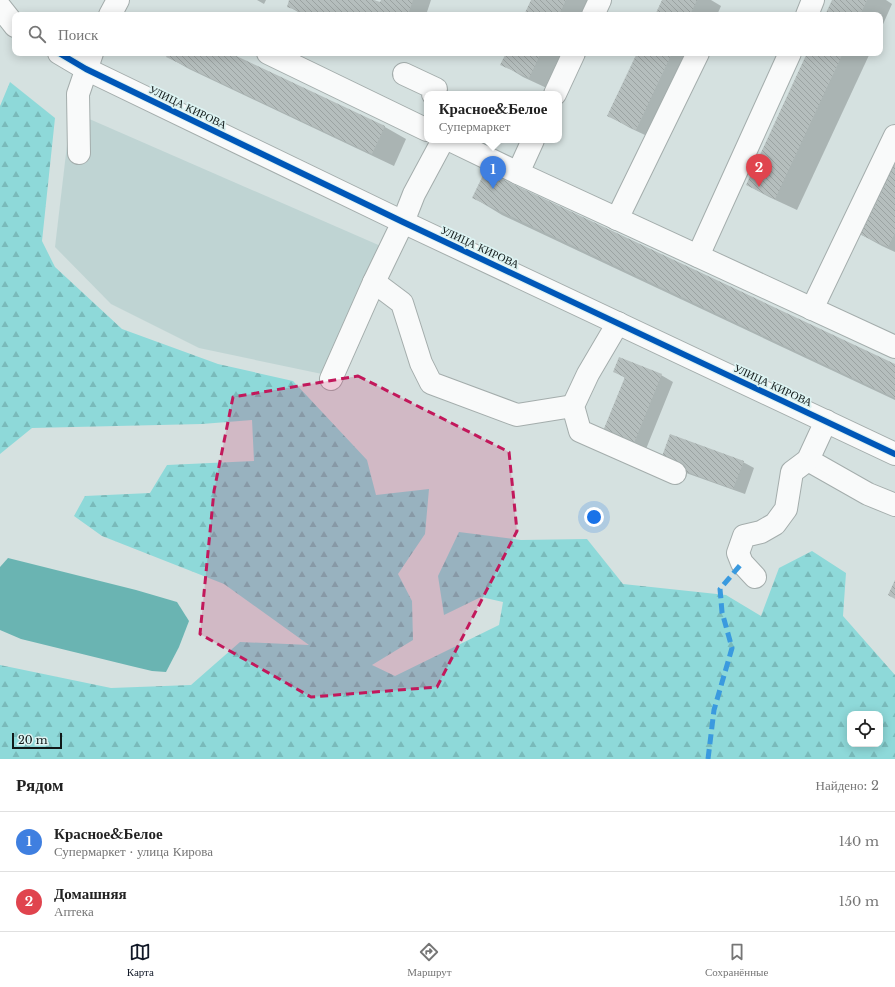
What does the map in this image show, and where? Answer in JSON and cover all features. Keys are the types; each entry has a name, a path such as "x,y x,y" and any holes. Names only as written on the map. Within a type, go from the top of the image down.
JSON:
{"street":[{"path":"112,12 118,0"},
{"path":"594,12 600,0"},
{"path":"808,12 813,0"},
{"path":"0,7 12,22"},
{"name":"УЛИЦА КИРОВА","path":"70,56 89,61 403,222 618,322 895,454"},
{"path":"275,56 424,121"},
{"path":"556,91 573,56"},
{"path":"617,219 697,56"},
{"path":"698,256 789,56"},
{"path":"80,154 78,94 89,61"},
{"path":"404,74 436,89 435,91"},
{"path":"812,309 895,136"},
{"path":"331,380 374,282 403,222 414,194 441,143"},
{"path":"456,143 895,347"},
{"path":"518,173 532,143"},
{"path":"374,282 402,304 422,363 431,383 517,415 573,406"},
{"path":"618,322 588,374 573,406 580,431 675,474"},
{"path":"755,577 742,563 738,553 744,536 761,532 776,524 786,508 792,472 808,460 826,421"},
{"path":"808,460 868,494 895,505"}],"highlighted area":[{"path":"358,376 509,452 517,531 437,687 311,697 200,634 214,491 233,397"}],"shaded area":[{"path":"71,111 383,247 322,374 199,348 111,304 55,247"},
{"path":"8,558 136,590 177,602 189,621 179,647 166,672 152,671 21,639 0,630 0,567"}],"green space":[{"path":"10,82 55,118 42,241 55,267 122,329 218,364 293,381 367,460 376,495 429,489 425,534 398,574 412,601 413,640 372,665 395,676 499,625 503,602 481,597 444,615 438,576 459,532 521,540 587,539 623,584 726,595 761,616 779,568 812,551 846,573 843,616 895,675 895,759 0,759 0,665 111,688 191,685 240,642 309,645 224,584 102,536 74,516 85,496 150,493 167,465 254,461 252,420 202,424 32,428 0,454 0,106"}],"building":[{"path":"289,0 374,0 380,2 381,0 413,0 409,12 301,12 287,7"},
{"path":"531,0 566,0 560,12 525,12"},
{"path":"662,0 697,0 691,12 656,12"},
{"path":"832,0 867,0 861,12 826,12"},
{"path":"236,56 385,126 372,154 166,57"},
{"path":"504,56 540,56 529,78 500,65"},
{"path":"636,56 671,56 636,130 607,116"},
{"path":"806,56 842,56 775,199 746,185"},
{"path":"895,157 895,233 888,247 859,234"},
{"path":"485,171 895,364 895,398 472,198"},
{"path":"619,357 662,374 634,443 603,431 625,377 613,372"},
{"path":"670,434 744,461 733,489 660,462"},
{"path":"895,580 895,599 888,595"}],"marked path":[{"path":"708,759 714,710 732,648 722,612 720,589 742,563"}],"cycle path":[{"path":"64,56 86,69 403,222 895,454"}],"place":[{"name":"Домашняя","path":"759,187"},
{"name":"Красное&Белое","path":"493,189"}]}
